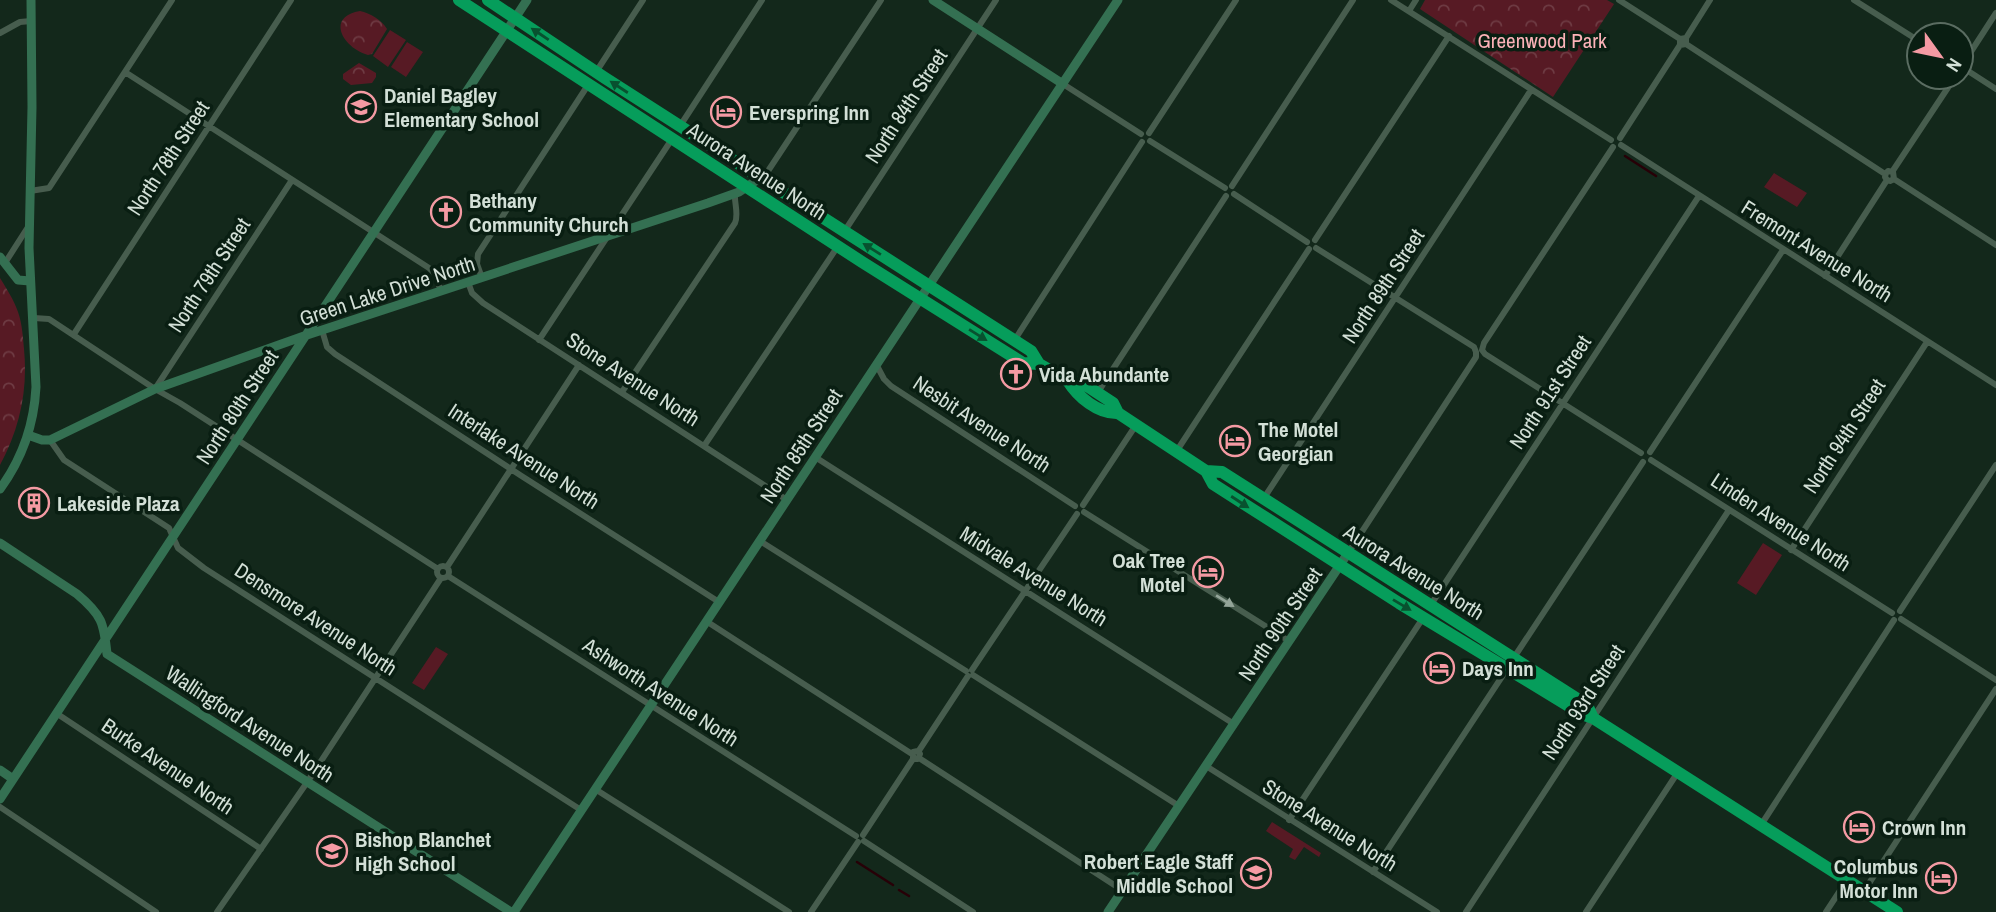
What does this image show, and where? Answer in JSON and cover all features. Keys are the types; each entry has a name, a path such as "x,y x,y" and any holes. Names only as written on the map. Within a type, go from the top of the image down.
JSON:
{"highway":[{"name":"Aurora Avenue North","path":"459,0 672,139 741,190 838,246 1023,363 1039,364 1068,381 1084,384 1098,392 1113,403 1118,413 1176,452 1206,471 1222,472 1478,636 1510,663 1582,715 1593,718 1897,912"},
{"name":"Aurora Avenue North","path":"488,0 760,177 848,227 929,285 1031,351 1039,364"},
{"name":"Aurora Avenue North","path":"1068,381 1076,394 1108,413 1118,413"},
{"name":"Aurora Avenue North","path":"1206,471 1213,484 1340,566 1443,630 1510,663"},
{"path":"1443,630 1449,627 1468,638 1478,636"}],"main road":[{"path":"0,489 28,435 36,387 29,226 32,107 30,0"},
{"name":"North 80th Street","path":"0,799 527,0"},
{"path":"933,0 1063,84"},
{"name":"North 85th Street","path":"513,912 1118,0"},
{"name":"Green Lake Drive North","path":"50,440 155,389 304,336 741,190 760,177"},
{"path":"2,260 18,280 30,281"},
{"path":"28,435 50,440"},
{"name":"Wallingford Avenue North","path":"0,543 87,603 104,626 107,654 513,912"},
{"name":"North 90th Street","path":"1108,912 1348,553"},
{"path":"0,770 13,779"}],"street":[{"path":"30,191 51,186 172,0"},
{"name":"North 78th Street","path":"74,334 291,0"},
{"path":"596,72 643,0"},
{"path":"680,126 762,0"},
{"path":"760,177 768,171 881,0"},
{"name":"North 84th Street","path":"848,227 996,0"},
{"path":"1063,84 1147,144 1236,0"},
{"path":"1098,392 1353,0"},
{"name":"Fremont Avenue North","path":"1391,0 1996,384"},
{"path":"1409,11 1416,0"},
{"path":"1619,0 1996,245"},
{"name":"North 90th Street","path":"1348,553 1710,0"},
{"path":"1854,0 1905,32"},
{"path":"1975,46 1996,13"},
{"path":"0,33 20,22 31,22"},
{"path":"1176,452 1449,36"},
{"path":"125,72 432,270 441,291"},
{"path":"1975,75 1996,89"},
{"path":"482,278 477,264 478,254 588,85"},
{"name":"North 89th Street","path":"1263,500 1531,90"},
{"path":"1825,276 1946,91"},
{"path":"1014,341 1145,132 1312,245 1641,453"},
{"path":"539,340 672,139"},
{"name":"North 79th Street","path":"155,389 292,180"},
{"path":"621,393 735,223 737,219 734,205 741,190"},
{"name":"North 91st Street","path":"1430,606 1699,197"},
{"path":"2,260 29,226"},
{"path":"704,446 838,246"},
{"path":"1650,452 1783,250"},
{"name":"Stone Avenue North","path":"468,282 472,293 479,300 787,499"},
{"path":"34,318 49,319 74,334 155,389 438,569"},
{"name":"Interlake Avenue North","path":"322,330 325,344 332,352 719,602"},
{"name":"North 94th Street","path":"1791,550 1927,342"},
{"name":"Nesbit Avenue North","path":"876,364 891,386 1290,641"},
{"path":"217,912 449,571 447,567 579,365"},
{"path":"811,912 1136,425"},
{"name":"Densmore Avenue North","path":"50,440 64,460 169,528 178,548 195,562 581,810"},
{"path":"1641,453 1645,450 1653,457 1647,463 1643,461"},
{"path":"1641,453 1643,461"},
{"name":"Midvale Avenue North","path":"815,457 1234,724"},
{"name":"Linden Avenue North","path":"1651,460 1996,680"},
{"path":"1373,872 1643,461"},
{"path":"1761,825 1996,465"},
{"name":"North 93rd Street","path":"1466,912 1729,510"},
{"path":"760,541 1179,806"},
{"path":"438,569 447,567"},
{"path":"438,569 437,574 444,577"},
{"name":"Ashworth Avenue North","path":"444,577 973,912"},
{"path":"1289,820 1423,618"},
{"path":"706,621 1122,890"},
{"path":"1864,891 1996,689"},
{"name":"Burke Avenue North","path":"56,713 261,849"},
{"name":"Stone Avenue North","path":"1206,766 1437,912"},
{"path":"1586,912 1678,772"},
{"path":"595,789 789,912"},
{"path":"0,807 156,912"},
{"path":"1826,912 1847,880"}],"green space":[{"name":"Greenwood Park","path":"1425,0 1607,0 1614,4 1553,97 1420,9"},
{"path":"360,11 375,17 387,29 372,54 368,55 351,46 342,33 343,19"},
{"path":"390,30 406,40 388,67 373,56"},
{"path":"407,42 423,52 406,77 391,67"},
{"path":"359,63 376,73 372,83 351,85 343,79 343,74"},
{"path":"1774,173 1807,193 1797,207 1764,187"},
{"path":"0,278 19,316 23,335 25,379 13,437 0,465"},
{"path":"1763,543 1782,555 1756,595 1737,583"},
{"path":"436,647 448,654 424,690 412,683"},
{"path":"1272,822 1321,853 1319,857 1304,847 1295,860 1289,857 1293,849 1266,831"}],"waterway":[{"path":"1625,156 1656,176"},
{"path":"857,862 893,885"},
{"path":"899,890 909,896"}],"place":[{"name":"Daniel Bagley Elementary School","path":"361,107"},
{"name":"Everspring Inn","path":"726,112"},
{"name":"Bethany Community Church","path":"446,212"},
{"name":"Vida Abundante","path":"1016,374"},
{"name":"The Motel Georgian","path":"1235,441"},
{"name":"Lakeside Plaza","path":"34,503"},
{"name":"Oak Tree Motel","path":"1208,572"},
{"name":"Days Inn","path":"1439,668"},
{"name":"Crown Inn","path":"1859,827"},
{"name":"Bishop Blanchet High School","path":"332,851"},
{"name":"Robert Eagle Staff Middle School","path":"1256,873"},
{"name":"Columbus Motor Inn","path":"1941,878"}]}
